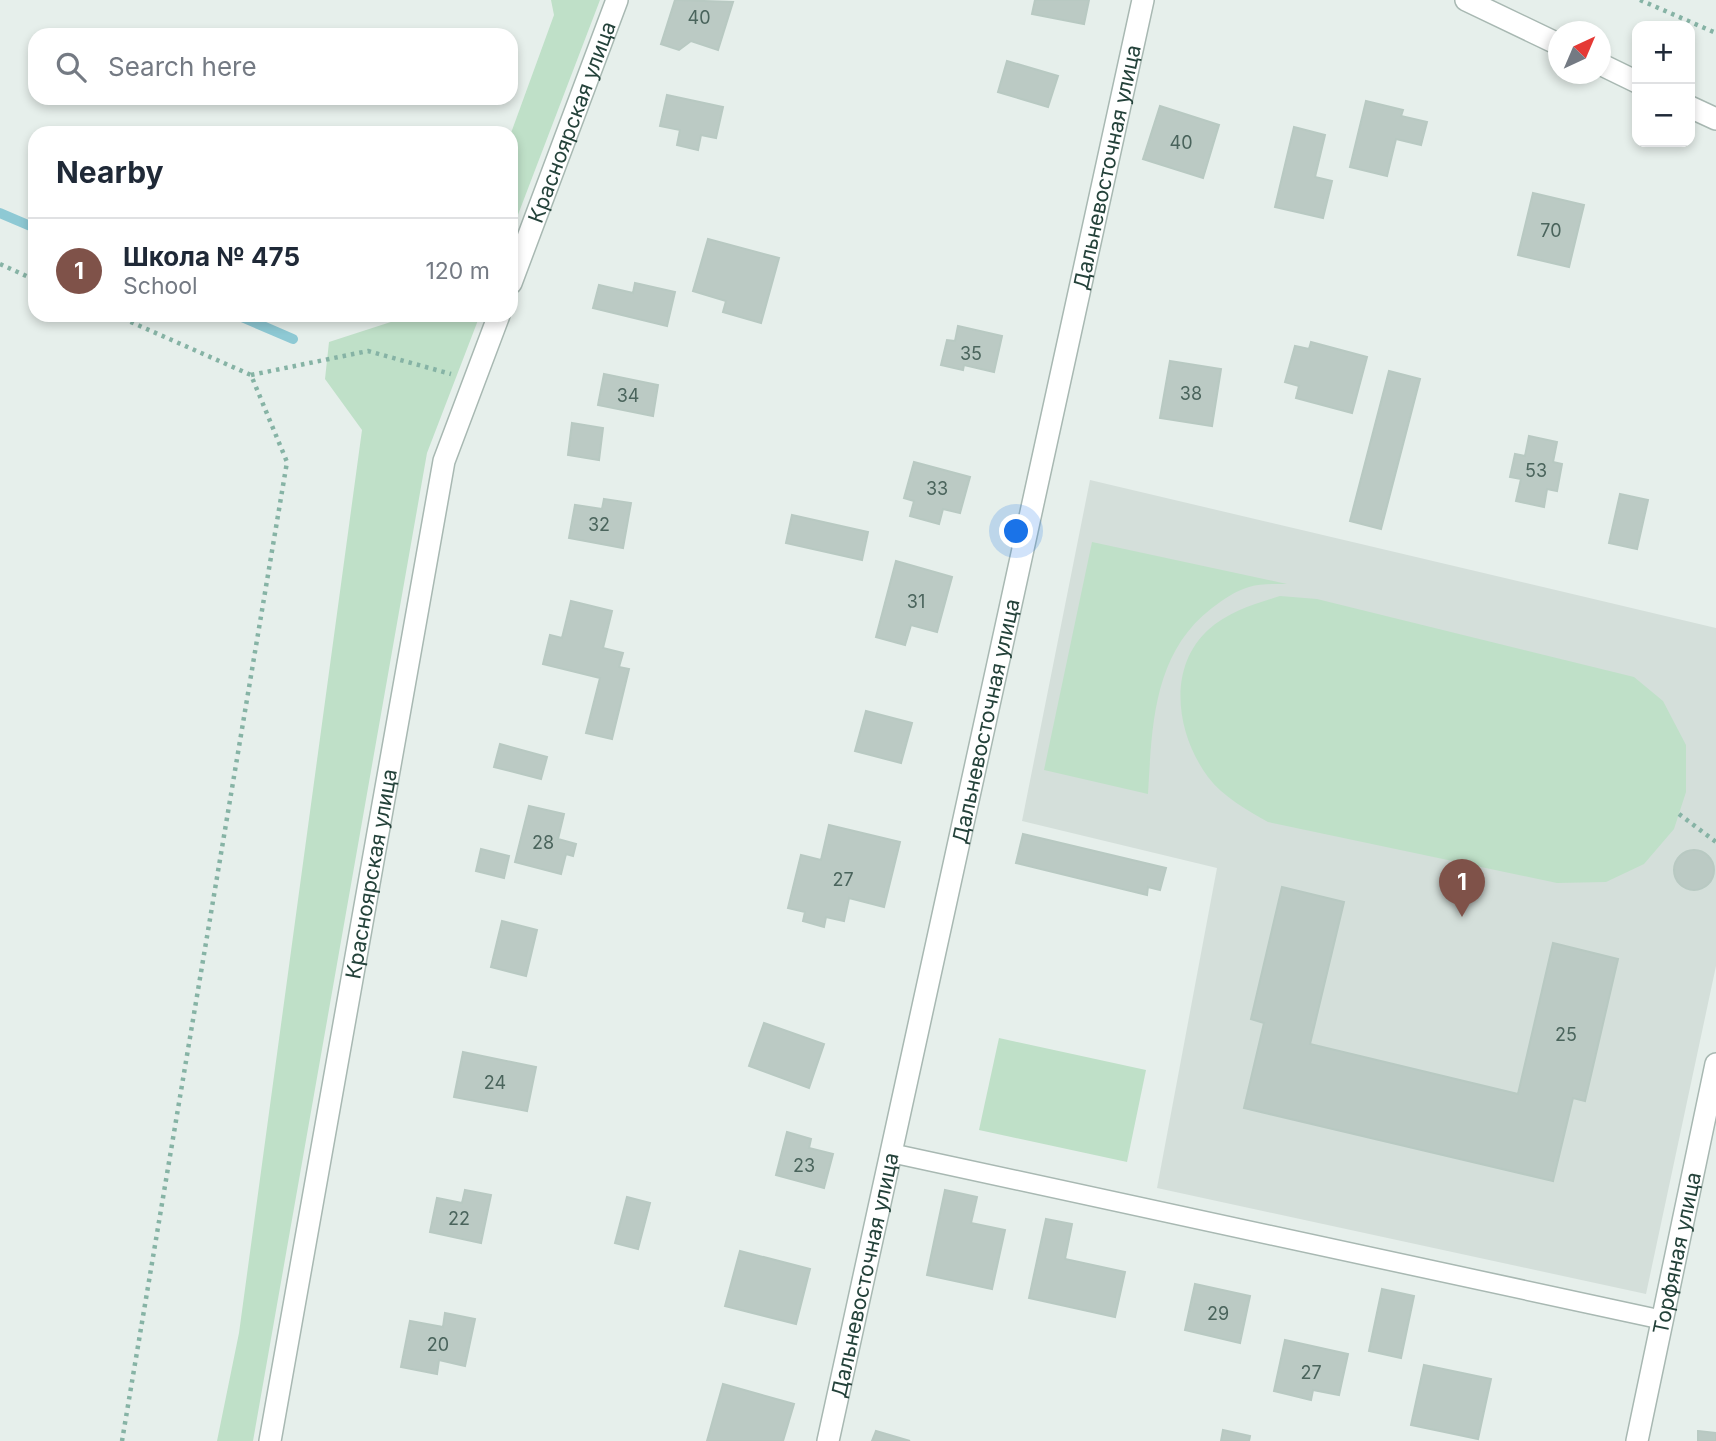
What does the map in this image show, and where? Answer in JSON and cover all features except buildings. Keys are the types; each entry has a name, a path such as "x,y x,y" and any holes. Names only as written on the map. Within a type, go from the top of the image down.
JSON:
{"street":[{"name":"Красноярская улица","path":"518,264 617,0"},
{"name":"Дальневосточная улица","path":"828,1441 1143,0"},
{"path":"1466,0 1548,39"},
{"path":"1611,69 1632,80"},
{"path":"1695,109 1716,119"},
{"name":"Красноярская улица","path":"270,1441 444,461 496,322"},
{"name":"Торфяная улица","path":"1637,1441 1716,1064"}],"lane":[{"path":"891,1153 1662,1320"}],"path":[{"path":"1640,0 1716,33"},
{"path":"0,264 28,277"},
{"path":"131,322 251,375 368,351 474,381"},
{"path":"122,1441 288,462 251,375"},
{"path":"1679,814 1716,842"}],"shaded area":[{"path":"1090,480 1716,628 1716,966 1646,1294 1157,1188 1217,868 1022,821"}],"green space":[{"path":"551,0 600,0 518,215 518,126 514,126 554,15"},
{"path":"391,322 477,322 427,453 253,1441 217,1441 239,1333 362,430 325,379 329,342"},
{"path":"1092,542 1287,584 1254,586 1230,596 1192,626 1178,646 1159,692 1151,743 1148,794 1044,770"},
{"path":"1280,596 1317,599 1634,677 1663,701 1686,745 1686,792 1674,829 1644,864 1606,882 1557,883 1268,822 1252,813 1221,791 1197,760 1183,722 1181,683 1195,646 1208,630 1233,613"},
{"path":"999,1038 1146,1070 1127,1162 979,1130"}],"waterway":[{"path":"0,213 28,225"},
{"path":"253,322 293,339"}],"place":[{"name":"Школа № 475","path":"1462,917"}]}
